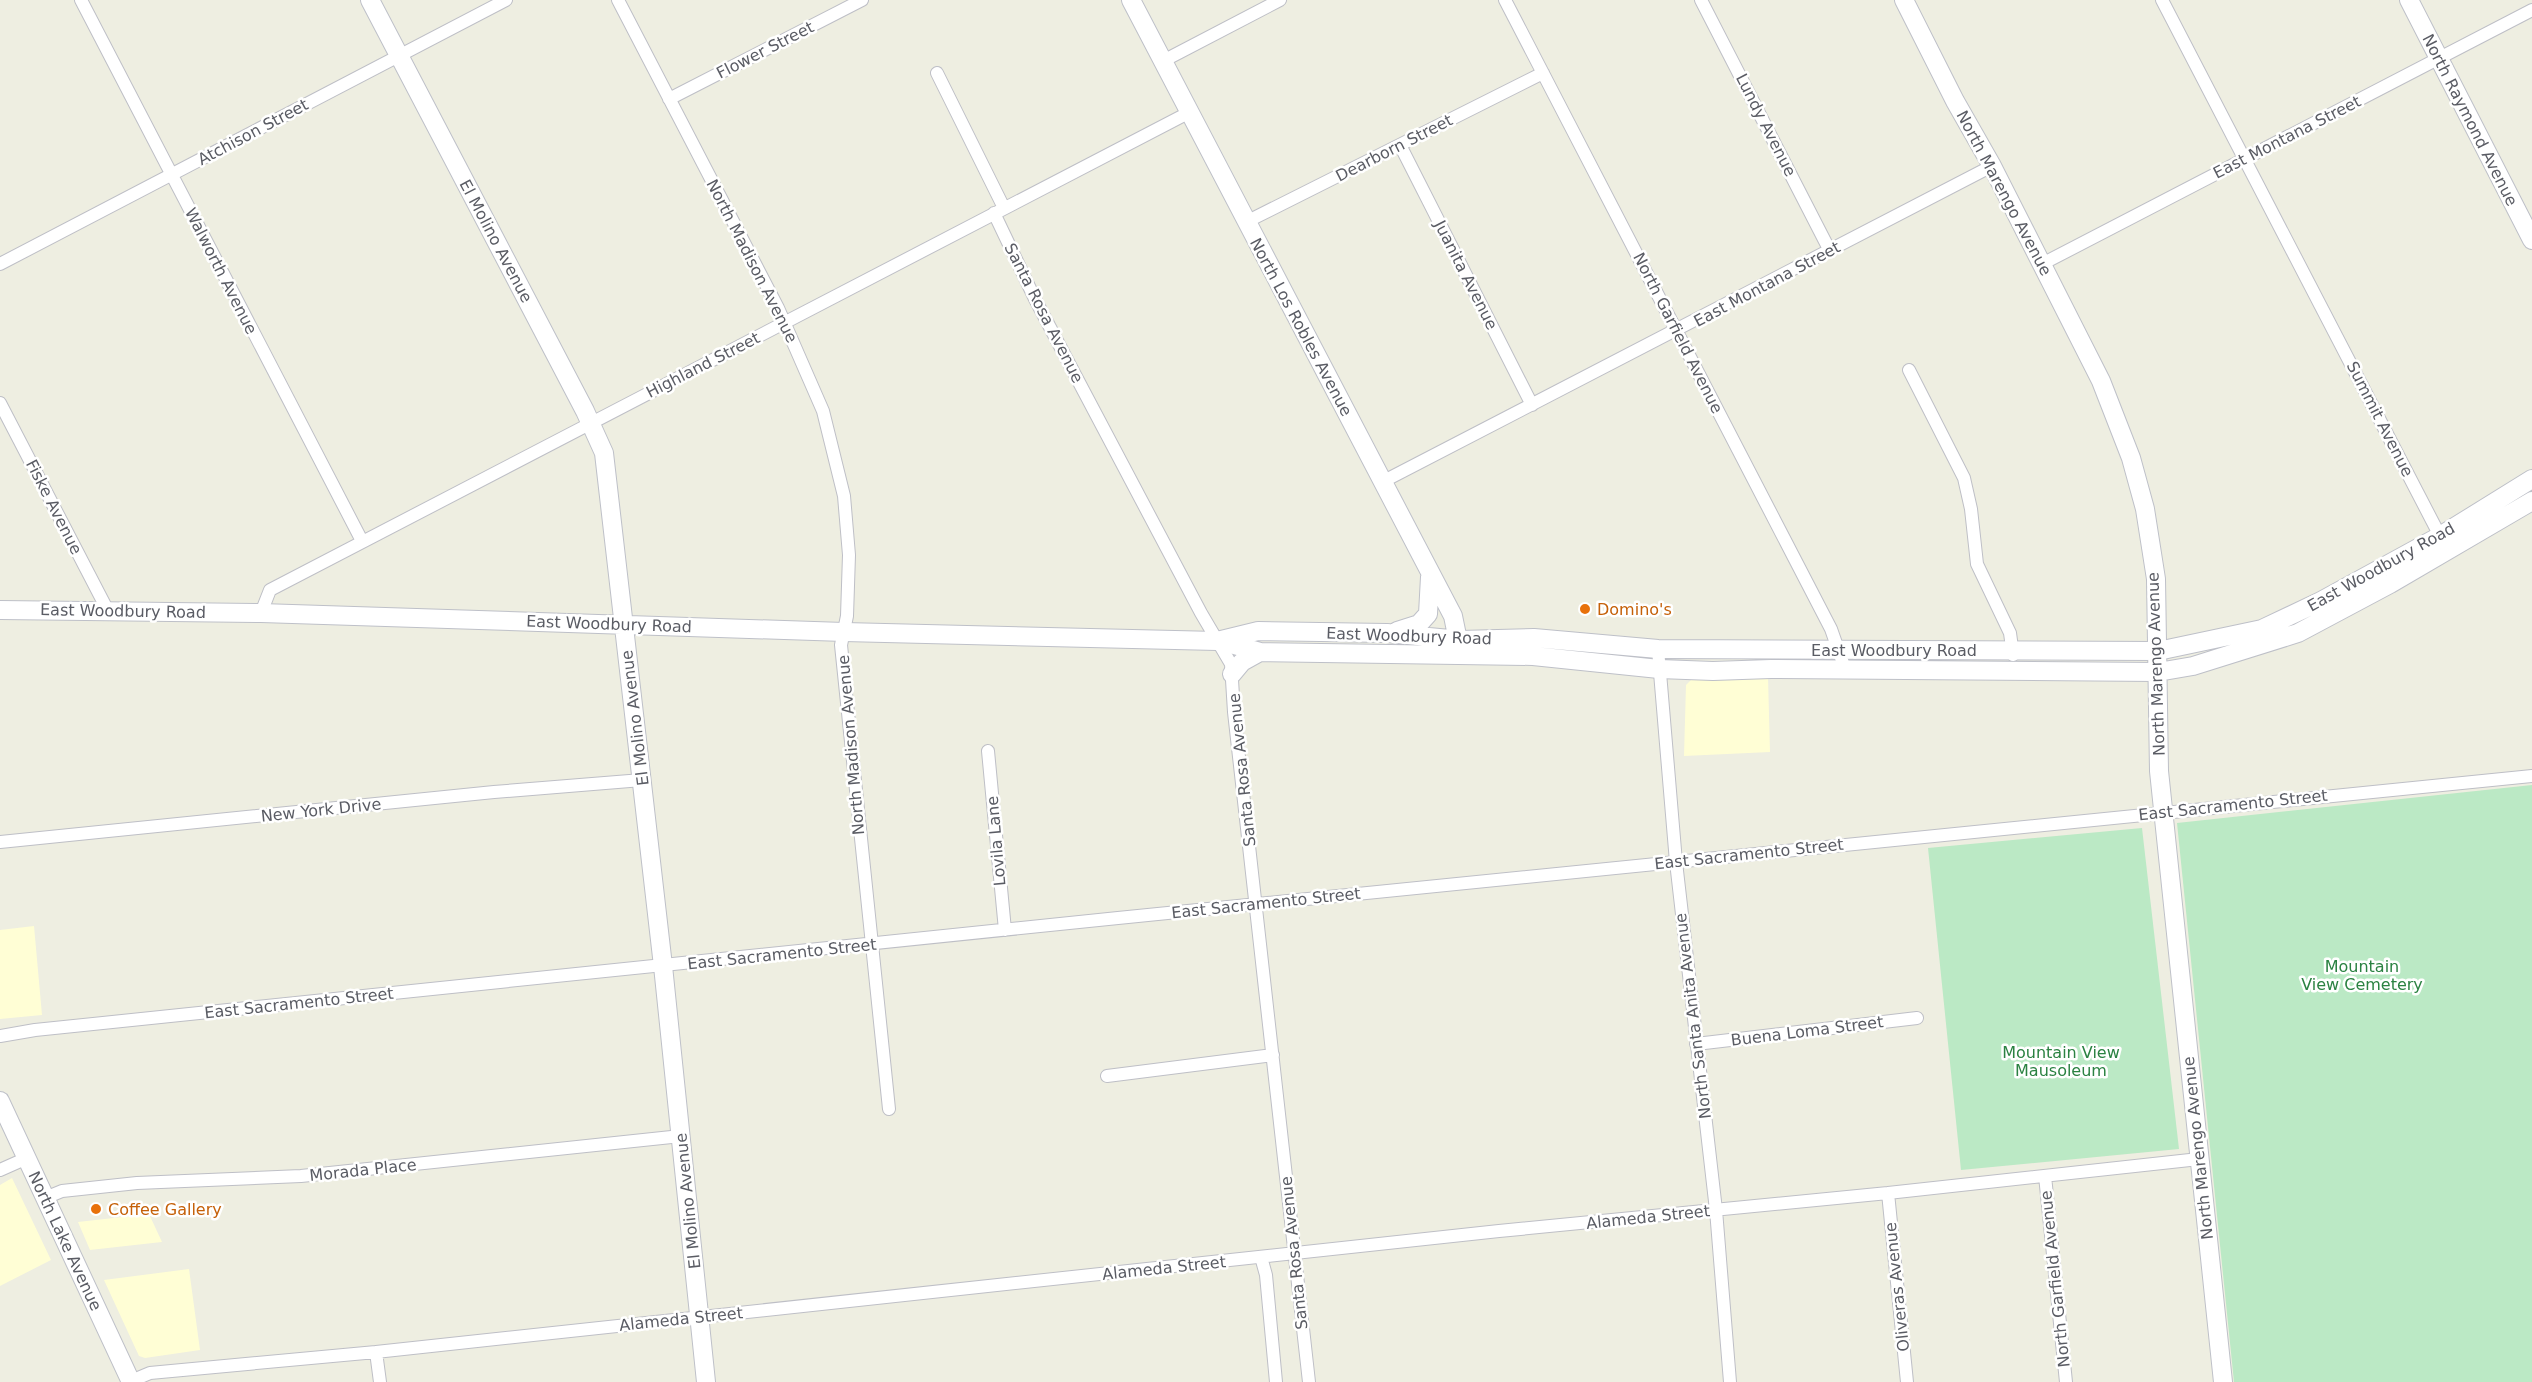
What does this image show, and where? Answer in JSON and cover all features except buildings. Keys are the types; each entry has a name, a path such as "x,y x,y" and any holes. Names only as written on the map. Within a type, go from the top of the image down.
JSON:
{"main road":[{"name":"El Molino Avenue","path":"370,0 591,422 604,453 663,966 706,1382"},
{"name":"North Los Robles Avenue","path":"1131,0 1455,619 1460,648"},
{"name":"North Marengo Avenue","path":"1904,0 2102,381 2132,458 2145,509 2156,579 2159,771 2223,1382"},
{"name":"North Raymond Avenue","path":"2409,0 2532,240"},
{"name":"East Woodbury Road","path":"1217,640 1260,652 1460,648 1534,638 1658,649 2158,651 2262,628 2321,601 2440,536 2532,479"},
{"name":"East Woodbury Road","path":"0,610 261,612 844,632 1217,640 1258,631 1387,633 1460,648 1659,669 2158,672 2204,663 2298,633 2390,584 2532,501"},
{"path":"1387,633 1419,624 1428,614 1430,575"},
{"path":"1574,640 1574,659"},
{"path":"1232,674 1242,662 1260,652"},
{"name":"North Lake Avenue","path":"0,1101 131,1382"}],"street":[{"name":"Walworth Avenue","path":"81,0 362,541"},
{"name":"Atchison Street","path":"0,264 506,0"},
{"name":"North Madison Avenue","path":"618,0 784,323 823,411 844,496 849,555 844,632 841,645 889,1109"},
{"name":"Flower Street","path":"669,99 862,0"},
{"path":"1163,61 1280,0"},
{"name":"North Garfield Avenue","path":"1505,0 1831,629 1845,669"},
{"name":"Lundy Avenue","path":"1701,0 1830,251"},
{"name":"Summit Avenue","path":"2162,0 2440,536"},
{"name":"East Montana Street","path":"2042,264 2532,10"},
{"name":"Santa Rosa Avenue","path":"937,73 999,211 1035,299 1204,620 1231,664 1293,1254 1309,1382"},
{"name":"Dearborn Street","path":"1246,222 1543,73"},
{"name":"Highland Street","path":"261,612 270,590 1190,112"},
{"name":"Juanita Avenue","path":"1400,145 1532,405"},
{"name":"East Montana Street","path":"1382,482 1992,166"},
{"path":"1909,370 1964,478 1971,509 1977,564 2010,633 2016,672"},
{"name":"Fiske Avenue","path":"0,403 108,611"},
{"name":"North Santa Anita Avenue","path":"1658,649 1676,862 1716,1210 1730,1382"},
{"name":"Lovila Lane","path":"988,751 1005,930"},
{"name":"East Sacramento Street","path":"0,1036 35,1030 1257,904 2164,811 2532,776"},
{"name":"New York Drive","path":"0,842 494,792 642,780"},
{"name":"Buena Loma Street","path":"1696,1044 1917,1018"},
{"path":"1107,1076 1273,1055"},
{"name":"Morada Place","path":"45,1198 62,1191 137,1182 301,1176 681,1136"},
{"path":"0,1170 27,1158"},
{"name":"Alameda Street","path":"131,1382 150,1373 376,1352 2199,1159"},
{"name":"North Garfield Avenue","path":"2045,1176 2066,1382"},
{"name":"Oliveras Avenue","path":"1888,1192 1906,1382"},
{"name":"Santa Rosa Avenue","path":"1261,1257 1266,1275 1276,1382"},
{"path":"376,1352 380,1382"}],"shaded area":[{"path":"1768,677 1770,752 1684,756 1686,685 1691,680"},
{"path":"34,926 42,1015 0,1019 0,930"},
{"path":"12,1178 51,1260 0,1286 0,1185"},
{"path":"149,1214 162,1242 90,1250 78,1222"},
{"path":"189,1269 200,1350 145,1358 139,1356 104,1280"}],"green space":[{"name":"Mountain View Cemetery","path":"2532,785 2532,1382 2234,1382 2177,823"},
{"name":"Mountain View Mausoleum","path":"2142,828 2179,1149 1961,1170 1928,848"}],"place":[{"name":"Domino's","path":"1585,609"},
{"name":"Coffee Gallery","path":"96,1209"}]}
